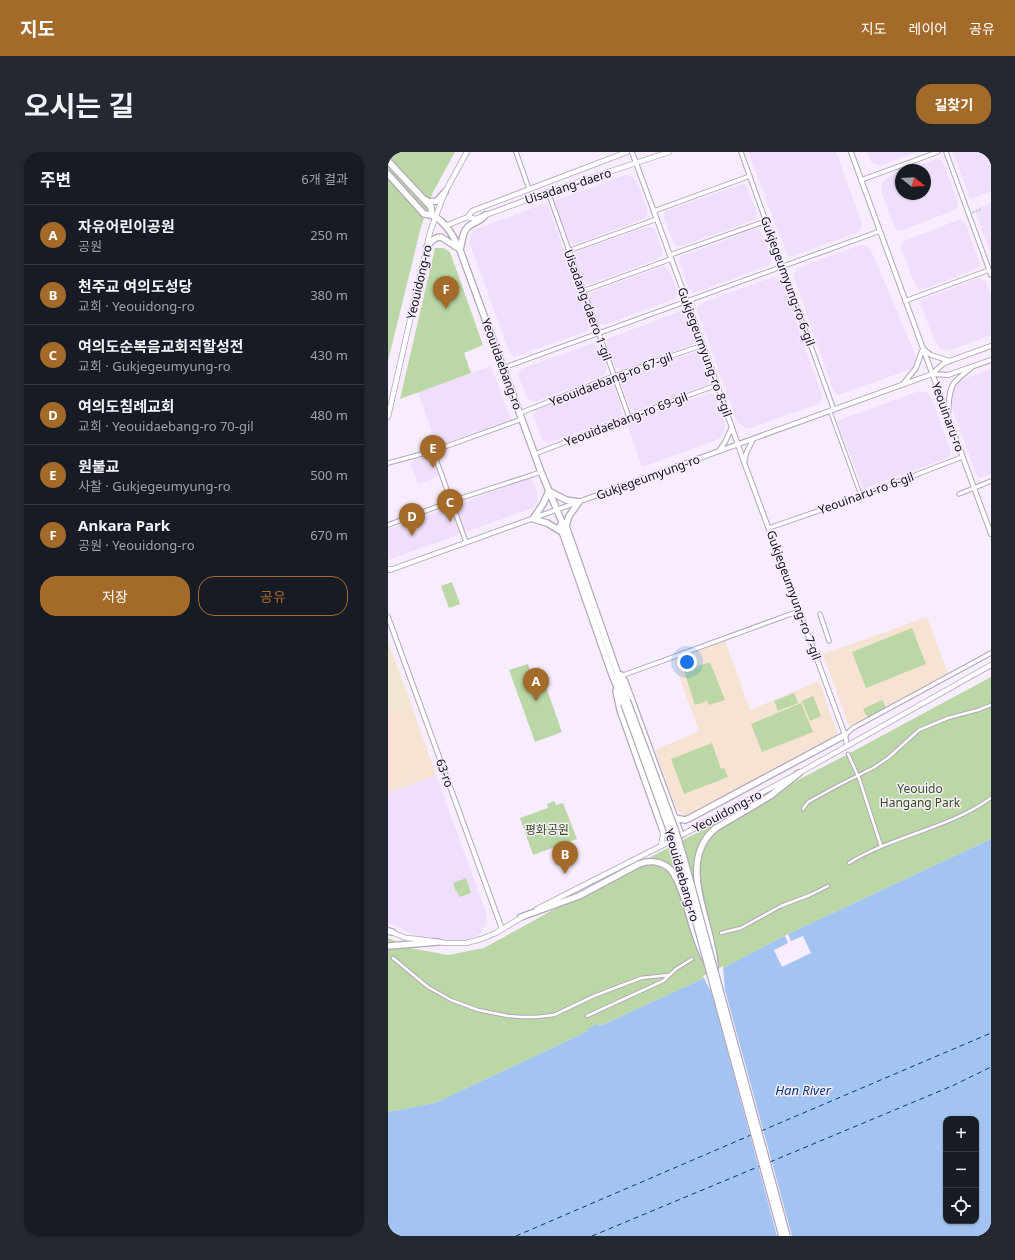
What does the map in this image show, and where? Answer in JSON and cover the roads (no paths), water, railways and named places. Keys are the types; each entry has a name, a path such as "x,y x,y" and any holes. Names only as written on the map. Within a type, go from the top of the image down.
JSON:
{"main road":[{"name":"Yeouidong-ro","path":"388,417 434,216 445,192 467,152"},
{"name":"Uisadang-daero","path":"468,217 472,211 627,152"},
{"name":"Uisadang-daero","path":"445,226 468,217 475,218 485,215 548,192 637,164 669,152"},
{"name":"Yeouidaebang-ro","path":"388,161 427,202 431,207 434,216 452,233 460,250 548,490 562,522 566,524 616,668 668,826 782,1236"},
{"name":"Yeouidaebang-ro","path":"388,174 424,214 434,216"},
{"path":"427,202 436,201 445,192"},
{"path":"427,247 429,243 437,237 441,237 448,240 460,250 464,233 468,227 483,219 485,215"},
{"path":"562,532 547,523 533,519 543,504 548,490 566,500 579,502 569,516 566,526"},
{"name":"Yeouidaebang-ro","path":"562,522 560,526 613,677 626,702"},
{"name":"Yeouidong-ro","path":"389,931 406,938 457,943 473,942 496,933 521,917 661,846 799,773 991,665"},
{"path":"616,668 626,682 682,835"},
{"path":"613,677 620,710 662,828 663,835 661,846"},
{"path":"626,702 675,829 787,1236"},
{"path":"675,818 685,820 690,818 845,735"},
{"path":"715,970 715,954 697,882 697,860 701,846 713,830 770,796 799,773"},
{"path":"662,828 672,840"},
{"path":"521,917 578,896 644,862 657,862 667,866 675,876 687,905 699,947 708,967"},
{"path":"388,945 400,943 406,938"},
{"path":"388,945 438,942"}],"street":[{"path":"516,152 530,189"},
{"name":"Gukjegeumyung-ro 6-gil","path":"741,152 783,267 832,411"},
{"name":"Yeouinaru-ro","path":"851,152 991,534"},
{"path":"861,180 938,152"},
{"path":"946,152 991,275"},
{"name":"Gukjegeumyung-ro 8-gil","path":"633,154 738,444"},
{"path":"654,211 750,176"},
{"name":"Uisadang-daero 1-gil","path":"548,192 629,417"},
{"path":"568,250 657,219"},
{"path":"583,291 766,221"},
{"path":"503,368 880,231"},
{"path":"905,300 989,270"},
{"name":"Yeouidaebang-ro 67-gil","path":"388,463 433,451 521,416 614,376 703,345"},
{"name":"Gukjegeumyung-ro","path":"389,570 932,374 944,363 991,346"},
{"path":"922,349 932,355 950,361"},
{"path":"902,385 916,368 922,356 922,349"},
{"name":"Gukjegeumyung-ro","path":"932,374 948,375 991,360"},
{"path":"948,417 950,402 949,396 952,386 972,367"},
{"name":"Yeouidaebang-ro 69-gil","path":"535,454 629,417 717,385"},
{"path":"832,411 861,496"},
{"path":"718,451 725,442 732,427"},
{"path":"744,462 753,439"},
{"name":"Gukjegeumyung-ro 7-gil","path":"738,444 845,735 847,746"},
{"path":"433,451 466,542"},
{"name":"Yeouinaru-ro 6-gil","path":"769,528 861,496 962,457"},
{"path":"388,525 452,501 541,472"},
{"path":"959,494 991,481"},
{"path":"621,676 799,611"},
{"path":"820,614 829,641"},
{"name":"63-ro","path":"388,617 502,929"},
{"path":"845,735 853,728 991,654"},
{"path":"803,809 808,802 880,764 919,730 948,718 991,705"},
{"path":"848,754 858,775 881,846"},
{"path":"849,864 881,846 929,830 956,818 991,798"},
{"path":"721,933 741,928 781,906 810,895 828,886"},
{"path":"393,958 428,987 451,1000 470,1008 493,1014 522,1017 554,1015 594,996 641,978 669,975"},
{"path":"588,1016 664,981 669,975 692,959"}],"water":[{"name":"Han River","path":"991,839 991,1236 388,1236 388,1112 435,1103 588,1031 587,1029 598,1024 600,1026 700,980 788,934"}],"tunnel":[{"path":"969,214 981,209"}],"place":[{"name":"Ankara Park","path":"446,309"},
{"name":"원불교","path":"433,468"},
{"name":"여의도순복음교회직할성전","path":"450,522"},
{"name":"여의도침례교회","path":"412,536"},
{"name":"자유어린이공원","path":"536,701"},
{"name":"천주교 여의도성당","path":"565,874"}],"park label":[{"name":"Yeouido Hangang Park","path":"920,795"},
{"name":"평화공원","path":"547,829"}]}
